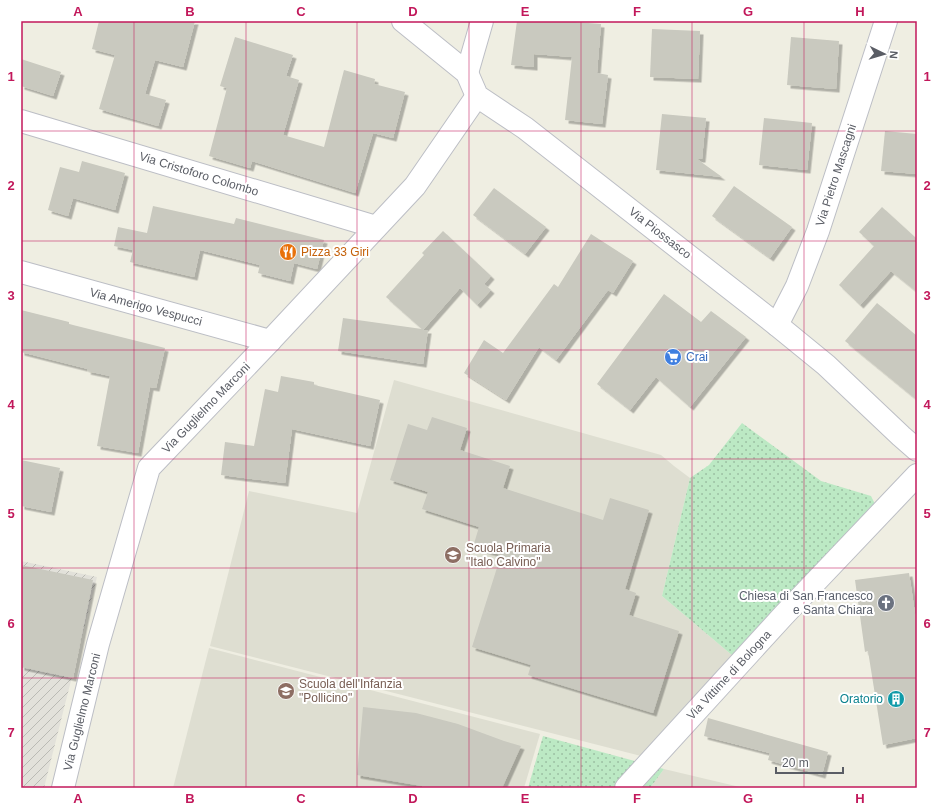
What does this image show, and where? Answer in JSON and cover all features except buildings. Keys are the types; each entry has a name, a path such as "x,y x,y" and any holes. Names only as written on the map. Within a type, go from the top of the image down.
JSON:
{"street":[{"path":"403,21 467,73 477,96"},
{"path":"467,73 482,21"},
{"name":"Via Pietro Mascagni","path":"777,325 797,286 818,231 886,21"},
{"name":"Via Piossasco","path":"477,96 525,128 777,325 826,365 917,450"},
{"name":"Via Guglielmo Marconi","path":"63,788 98,644 149,468 415,186 477,96"},
{"name":"Via Cristoforo Colombo","path":"21,121 376,227"},
{"name":"Via Amerigo Vespucci","path":"21,272 270,341"},
{"name":"Via Vittime di Bologna","path":"626,788 783,616 917,475"}],"shaded area":[{"name":"Scuola Primaria \"Italo Calvino\"","path":"394,380 661,455 690,478 662,596 733,656 645,757 210,646 249,491 357,513"},
{"path":"21,561 97,577 44,788 21,788"},
{"name":"Scuola dell'Infanzia \"Pollicino\"","path":"209,648 540,734 524,788 173,788"},
{"path":"664,769 744,788 650,788"}],"green space":[{"path":"742,423 821,481 871,496 877,508 733,656 662,596 690,478 709,465"},
{"path":"543,736 664,769 650,788 528,788"}],"place":[{"name":"Pizza 33 Giri","path":"288,252"},
{"name":"Crai","path":"673,357"},
{"name":"Scuola Primaria \"Italo Calvino\"","path":"453,555"},
{"name":"Chiesa di San Francesco e Santa Chiara","path":"886,603"},
{"name":"Scuola dell'Infanzia \"Pollicino\"","path":"286,691"},
{"name":"Oratorio","path":"896,699"}]}
